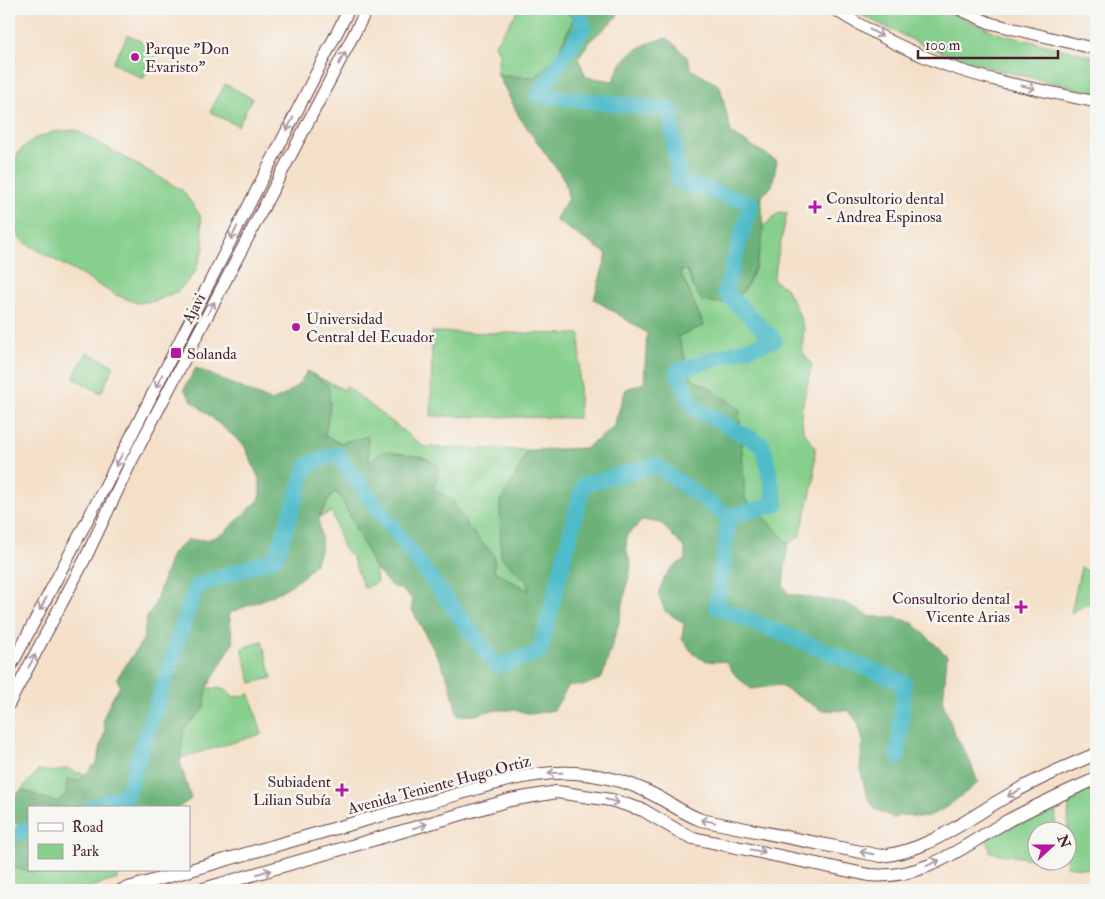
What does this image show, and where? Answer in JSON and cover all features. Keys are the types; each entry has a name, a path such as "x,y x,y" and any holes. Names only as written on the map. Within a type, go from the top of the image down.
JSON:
{"main road":[{"name":"Avenida Teniente Hugo Ortiz","path":"190,871 417,806 524,777 550,773 575,773 614,780 648,792 687,814 702,820 881,856 891,855 928,843 1009,795 1057,770 1096,754"},
{"name":"Avenida Teniente Hugo Ortiz","path":"200,890 510,800 557,792 611,800 643,810 693,838 869,875 894,876 908,873 949,856 1009,820 1062,793 1096,779"},
{"name":"Avenida Teniente Hugo Ortiz","path":"122,890 185,872"}],"street":[{"name":"Ajavi","path":"9,670 125,448 349,9"},
{"name":"Ajavi","path":"9,704 86,557 131,462 367,9"},
{"path":"834,9 884,38 950,67 981,76 1096,102"},
{"path":"959,9 990,23 1096,49"}],"green space":[{"path":"519,9 565,9 573,19 556,58 535,77 503,76 497,73 499,54 495,44"},
{"path":"565,9 621,9 616,18 590,41 578,58 586,77 613,81 621,65 631,53 649,43 668,38 687,57 692,70 720,86 731,133 777,161 772,186 762,196 763,227 761,246 754,269 744,290 737,298 729,302 702,301 693,286 687,270 680,271 704,326 678,336 692,379 710,388 739,409 745,499 768,520 788,544 783,585 788,594 845,603 870,617 894,617 913,623 947,656 943,703 955,735 969,759 978,783 939,812 924,817 902,815 894,818 875,809 867,796 860,768 863,741 858,723 849,711 821,710 779,685 751,689 736,676 725,661 717,662 700,658 695,655 682,639 684,623 665,611 658,594 667,573 674,566 685,560 685,549 661,523 643,520 627,535 626,547 631,567 619,622 602,678 583,686 569,685 554,710 531,714 514,710 500,710 476,715 458,716 450,684 441,663 412,610 412,599 402,590 390,585 375,568 339,494 334,492 320,516 321,546 317,559 309,571 298,581 270,597 229,613 233,643 207,688 204,708 184,729 180,762 191,799 181,806 28,806 28,870 9,866 9,828 14,829 19,826 9,818 9,801 21,790 56,802 66,795 67,779 79,781 97,762 105,730 103,719 112,698 120,686 117,678 143,640 147,617 154,606 172,554 187,540 207,540 223,534 260,499 260,481 244,445 192,401 184,389 196,368 271,401 292,390 307,371 328,385 330,404 325,436 340,443 368,436 369,462 384,451 423,457 440,466 433,489 452,500 467,526 494,555 494,571 529,591 527,581 501,557 500,501 514,479 528,450 586,448 613,428 626,389 644,383 647,333 594,299 607,254 555,220 568,198 565,181 520,118 497,73 503,76 535,77 556,58 573,19"},
{"path":"849,9 941,9 1000,34 1096,57 1096,93 990,68 927,47"},
{"name":"Parque \"Don Evaristo\"","path":"128,35 158,50 143,79 113,63"},
{"path":"225,84 252,98 238,126 210,112"},
{"path":"76,130 182,190 200,215 204,248 194,274 178,291 156,301 137,303 116,295 22,241 9,224 9,169 21,149 34,139 53,132"},
{"path":"779,212 787,213 773,280 786,288 804,329 802,351 812,365 801,411 803,430 815,448 814,480 800,536 788,544 768,520 745,499 739,409 710,388 692,379 678,336 704,325 680,271 687,270 693,286 728,302 738,297 745,289 755,269 763,227"},
{"path":"432,332 580,334 579,418 431,416"},
{"path":"87,352 114,366 101,393 73,378"},
{"path":"307,371 344,390 346,386 424,447 528,450 514,479 500,501 501,557 527,581 529,592 494,571 494,555 467,526 452,500 433,489 423,457 405,455 369,462 340,443 325,436 330,404 328,385"},
{"path":"334,492 339,494 375,568 377,583 364,588 352,557 343,548 332,512 319,517"},
{"path":"1081,567 1096,576 1096,599 1071,613"},
{"path":"262,641 272,678 251,683 242,648"},
{"path":"207,688 226,689 234,697 250,694 262,734 180,758 184,729 204,708"},
{"path":"68,768 74,772 86,774 66,795 56,802 21,790 38,770 54,772"},
{"path":"1096,786 1096,870 1078,868 1078,822 1068,822 1069,803 1073,798"},
{"path":"1056,806 1055,822 1028,822 1028,858 990,852 987,838"},
{"path":"9,866 28,870 28,872 115,872 118,879 80,890 9,890"}],"waterway":[{"path":"577,9 584,27 538,95 670,110 679,182 751,203 725,292 774,340 677,371 693,407 763,445 776,504 729,517"},
{"path":"94,806 127,794 196,586 276,558 307,465 337,454 497,666 540,652 583,485 655,465 729,517"},
{"path":"729,517 717,607 904,683 898,757"},
{"path":"21,832 28,829"}],"place":[{"name":"Parque \"Don Evaristo\"","path":"135,57"},
{"name":"Consultorio dental - Andrea Espinosa","path":"815,207"},
{"name":"Universidad Central del Ecuador","path":"296,327"},
{"name":"Solanda","path":"176,353"},
{"name":"Consultorio dental Vicente Arias","path":"1021,607"},
{"name":"Subiadent Lilian Subía","path":"342,790"}]}
